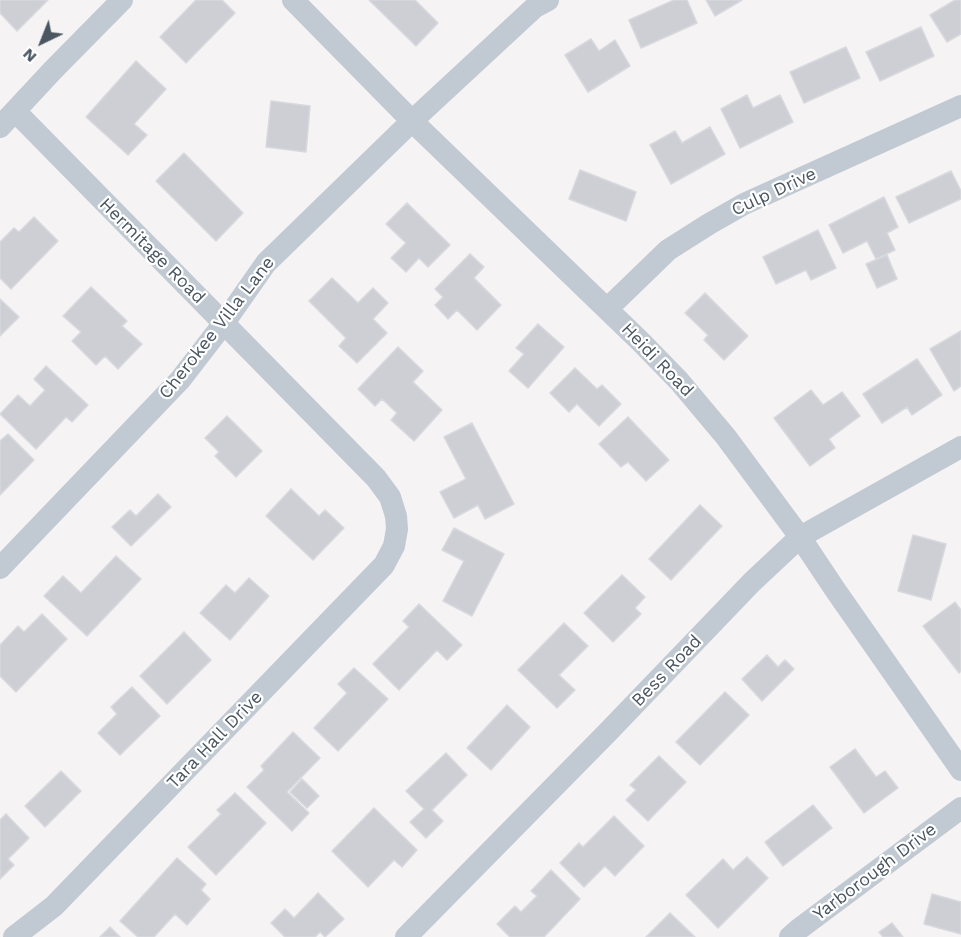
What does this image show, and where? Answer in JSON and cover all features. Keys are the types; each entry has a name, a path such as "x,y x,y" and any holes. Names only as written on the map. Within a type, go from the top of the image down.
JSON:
{"street":[{"path":"7,119 122,0"},
{"name":"Heidi Road","path":"293,0 412,121 679,381 726,436 800,537 961,770"},
{"name":"Cherokee Villa Lane","path":"0,568 180,380 266,263 412,121 535,7 548,0"},
{"name":"Culp Drive","path":"607,309 668,250 709,224 744,204 961,106"},
{"name":"Hermitage Road","path":"7,119 224,323 376,478 390,497 396,516 397,529"},
{"name":"Bess Road","path":"406,937 752,582 800,537 961,447"},
{"name":"Tara Hall Drive","path":"14,937 54,906 384,565 394,546 397,529"},
{"name":"Yarborough Drive","path":"790,937 961,808"}],"building":[{"path":"0,0 48,0 17,31 0,13"},
{"path":"196,0 222,0 235,13 186,63 160,37"},
{"path":"369,0 415,0 438,23 416,46"},
{"path":"674,0 687,0 697,23 641,48 629,20"},
{"path":"706,0 742,0 715,16"},
{"path":"955,0 961,0 961,34 947,42 930,15"},
{"path":"921,27 934,56 880,81 866,52"},
{"path":"591,39 599,51 615,40 630,66 588,92 565,55"},
{"path":"846,47 860,78 804,103 790,72"},
{"path":"136,61 166,89 134,124 147,135 128,155 86,117"},
{"path":"747,95 753,108 780,95 793,122 740,148 721,109"},
{"path":"271,101 310,106 306,152 266,147"},
{"path":"710,127 725,154 671,184 650,145 675,131 682,143"},
{"path":"184,153 243,213 216,241 156,181"},
{"path":"580,170 636,192 626,221 569,199"},
{"path":"951,171 961,191 961,199 909,223 896,197"},
{"path":"884,197 898,227 887,233 895,250 876,259 867,241 843,253 829,225"},
{"path":"407,203 450,245 428,267 419,258 406,272 391,258 406,243 386,224"},
{"path":"34,217 58,241 11,289 0,278 0,242 14,228 19,232"},
{"path":"818,230 836,268 811,280 806,270 776,284 763,257"},
{"path":"470,254 484,267 474,278 501,305 477,330 457,310 448,319 435,305 443,297 435,289"},
{"path":"887,255 897,279 877,288 866,264"},
{"path":"332,278 358,303 373,288 388,303 373,319 387,333 357,363 339,346 346,338 309,301"},
{"path":"91,287 127,321 122,326 142,344 118,369 105,356 96,365 72,341 81,332 63,316"},
{"path":"705,293 748,336 724,360 704,340 708,335 685,313"},
{"path":"0,299 19,317 0,336"},
{"path":"538,324 564,347 528,388 509,371 524,354 516,348"},
{"path":"961,331 961,386 954,391 930,349"},
{"path":"398,347 423,371 413,382 442,410 414,441 391,420 397,413 382,399 375,406 358,389"},
{"path":"917,359 942,395 912,415 907,407 882,423 863,394"},
{"path":"46,366 88,405 72,422 66,417 36,449 0,414 18,395 30,406 45,390 34,379"},
{"path":"575,368 597,389 602,385 621,404 599,426 577,404 569,412 550,393"},
{"path":"811,390 823,405 842,392 860,416 829,439 835,448 810,466 774,418"},
{"path":"227,416 262,451 236,477 215,456 219,452 205,438"},
{"path":"628,417 669,460 646,481 628,462 621,467 599,444"},
{"path":"472,423 514,504 485,519 478,505 454,518 440,492 466,479 444,437"},
{"path":"8,434 34,460 0,495 0,441"},
{"path":"291,489 319,516 325,510 344,528 313,560 266,516"},
{"path":"158,494 171,507 131,546 112,527 130,510 136,516"},
{"path":"700,505 722,526 671,580 649,559"},
{"path":"454,528 504,554 472,616 443,601 464,561 442,550"},
{"path":"913,535 946,544 931,600 898,591"},
{"path":"116,556 141,579 87,636 44,596 63,576 81,593"},
{"path":"622,575 645,597 635,608 641,614 613,642 584,613"},
{"path":"249,578 269,596 230,640 200,613 226,585 235,593"},
{"path":"955,602 961,610 961,671 959,673 923,626"},
{"path":"419,604 462,645 447,660 437,650 399,690 373,664 409,627 403,621"},
{"path":"42,614 67,639 16,692 0,676 0,645 18,626 24,632"},
{"path":"564,623 588,646 559,675 575,690 557,708 518,670"},
{"path":"184,632 211,660 167,704 140,676"},
{"path":"767,655 778,667 785,660 794,669 762,701 742,679"},
{"path":"354,668 388,699 338,751 314,728 347,693 338,684"},
{"path":"132,687 160,716 120,755 98,733 117,714 111,707"},
{"path":"725,692 749,715 700,765 676,742"},
{"path":"507,705 530,727 491,770 467,748"},
{"path":"293,732 320,758 287,792 309,813 292,831 247,787 264,770 261,766"},
{"path":"855,749 876,777 885,771 898,788 864,813 830,767"},
{"path":"446,753 467,775 432,810 443,821 426,838 410,822 424,809 406,791"},
{"path":"659,756 686,782 648,821 626,800 636,790 630,785"},
{"path":"61,771 81,791 45,827 25,806"},
{"path":"302,779 319,796 307,808 290,792"},
{"path":"235,793 266,823 216,875 188,847 221,814 217,810"},
{"path":"813,805 832,828 783,866 765,842"},
{"path":"374,808 417,850 402,867 394,860 368,887 332,851"},
{"path":"6,814 29,838 8,859 14,865 0,879 0,820"},
{"path":"614,816 644,846 615,876 605,866 584,887 560,863 579,843 583,847"},
{"path":"747,857 768,878 718,928 686,895 723,859 733,870"},
{"path":"177,858 206,884 201,890 210,899 187,925 175,914 154,937 138,937 120,921"},
{"path":"551,870 580,899 544,937 510,937 497,924 515,906 521,912 537,896 531,891"},
{"path":"318,893 344,919 325,937 320,932 315,937 285,937 271,923 285,909 294,918"},
{"path":"932,894 961,902 961,934 924,924"},
{"path":"670,913 695,937 646,937"},
{"path":"892,923 903,937 883,937 879,932"},
{"path":"110,927 120,937 100,937"}]}
